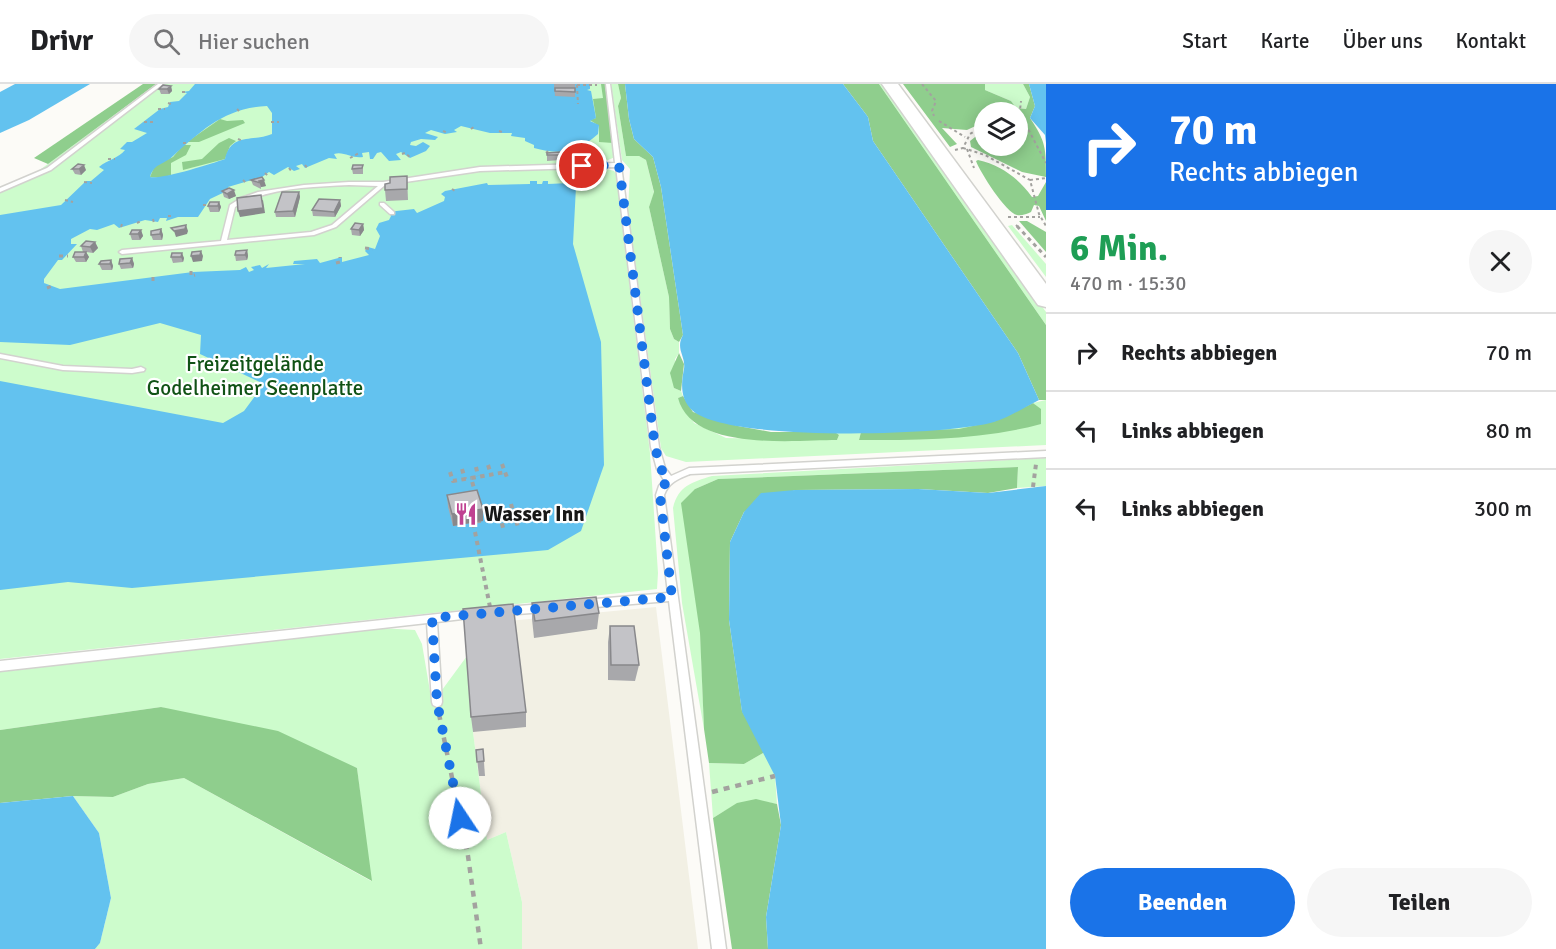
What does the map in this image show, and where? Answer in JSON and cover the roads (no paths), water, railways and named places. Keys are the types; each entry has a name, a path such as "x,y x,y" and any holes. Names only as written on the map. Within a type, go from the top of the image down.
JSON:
{"main road":[{"path":"890,84 1046,300"}],"lane":[{"path":"0,190 49,169 161,84"},
{"path":"608,84 655,447 661,469 669,480"},
{"path":"224,241 232,206 241,199 297,188 383,184 457,171 619,165"},
{"path":"122,252 224,241 296,237 323,231 334,226 383,184"},
{"path":"382,204 392,213"},
{"path":"0,356 24,358 63,368 132,371 141,369"},
{"path":"719,949 672,597 660,495 663,486 669,480 689,471 1041,454"},
{"path":"570,605 672,597"},
{"path":"0,666 559,606"},
{"path":"432,618 437,702"}],"water":[{"path":"15,84 90,84 29,120 0,133 0,92"},
{"name":"Freizeitgelände Godelheimer Seenplatte","path":"195,84 590,84 590,89 587,90 591,91 596,118 590,121 599,125 598,134 574,149 558,152 542,150 534,148 534,145 525,141 525,138 511,136 512,133 490,133 461,126 454,130 457,132 445,134 431,130 425,133 438,137 435,140 421,139 411,142 410,145 416,146 423,142 430,146 426,151 410,158 401,152 396,154 401,160 389,161 381,152 377,153 373,159 370,159 369,152 362,153 363,157 334,154 337,159 329,158 305,168 302,164 296,166 300,169 294,171 288,167 274,175 269,172 262,177 228,187 229,190 210,199 198,217 178,217 166,221 167,218 160,218 158,222 145,220 119,228 114,224 97,230 90,229 71,239 71,244 77,244 62,260 58,260 44,279 44,283 60,289 193,272 240,270 246,267 249,272 254,270 251,267 260,265 262,268 269,264 266,268 305,264 293,264 294,261 317,259 320,263 342,257 342,262 369,255 365,251 368,247 375,249 380,236 376,229 379,223 389,220 391,216 388,212 414,209 417,213 444,201 445,197 441,194 445,191 487,183 488,185 530,184 530,181 537,181 537,184 542,184 543,181 548,181 548,184 570,183 576,187 573,244 601,342 604,465 581,531 548,550 132,588 68,582 0,590 0,381 223,423 244,411 264,384 200,354 201,335 160,323 70,345 0,342 0,215 61,205 86,181 91,181 104,170 99,167 122,153 125,150 120,149 127,142 132,142 147,133 134,129 160,109 168,107 170,102 179,101 187,93 182,92 189,91","holes":["267,106 272,113 272,134 238,141 232,145 225,159 174,174 150,177 157,167 170,159 204,129 226,116"]},
{"path":"625,84 843,84 868,117 873,141 1018,353 1039,400 994,422 932,431 887,433 791,432 748,428 714,421 693,411 682,392 684,364 680,344 683,335 661,187 653,157 634,139"},
{"path":"1029,84 1046,84 1046,143 1045,135 1030,118 1035,106"},
{"path":"1046,486 1046,949 768,949 766,917 781,825 775,776 742,712 729,620 730,542 744,512 761,493 795,490 918,489 988,493"},
{"path":"73,796 99,833 111,898 100,943 95,949 0,949 0,803"}],"place":[{"name":"Wasser Inn","path":"466,514"}]}
